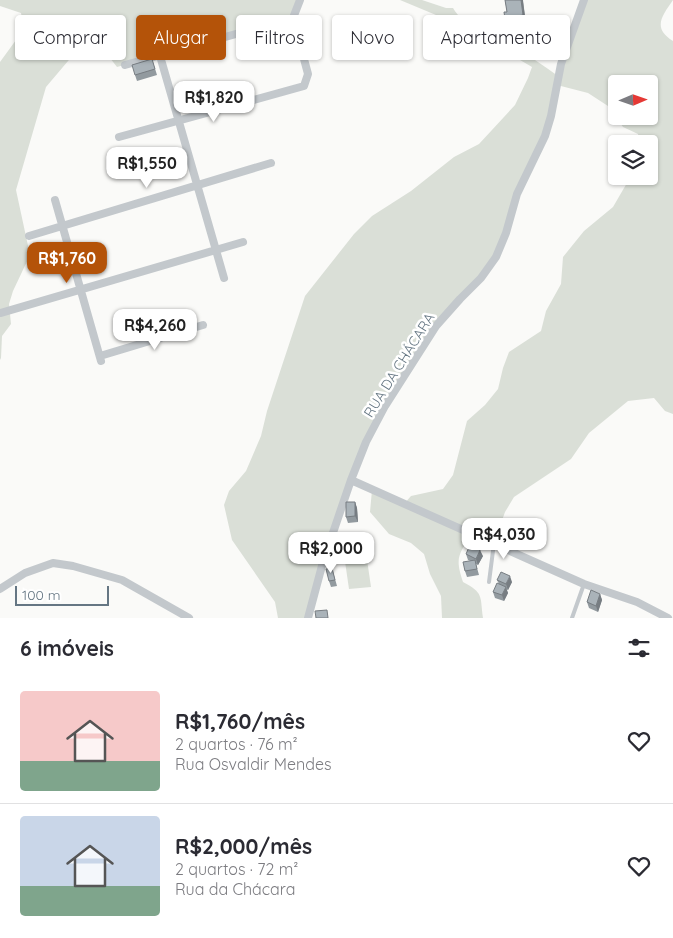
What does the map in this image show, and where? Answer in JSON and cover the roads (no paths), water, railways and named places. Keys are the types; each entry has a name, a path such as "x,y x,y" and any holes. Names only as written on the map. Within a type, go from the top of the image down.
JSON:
{"street":[{"path":"294,15 300,0"},
{"name":"RUA DA CHÁCARA","path":"308,618 322,562 351,480 366,442 384,406 436,326 481,278 496,257 506,234 516,194 545,136 551,116 561,64 584,0"},
{"path":"125,65 144,60"},
{"path":"161,60 224,278"},
{"path":"119,137 304,86 308,74 304,60"},
{"path":"30,236 271,164"},
{"path":"55,200 101,358 203,325"},
{"path":"1,313 242,242"},
{"path":"351,480 584,584 637,602 668,618"},
{"path":"0,589 25,573 53,563 72,566 122,580 189,618"}],"lane":[{"path":"489,582 494,543"},
{"path":"572,618 584,584"}]}
